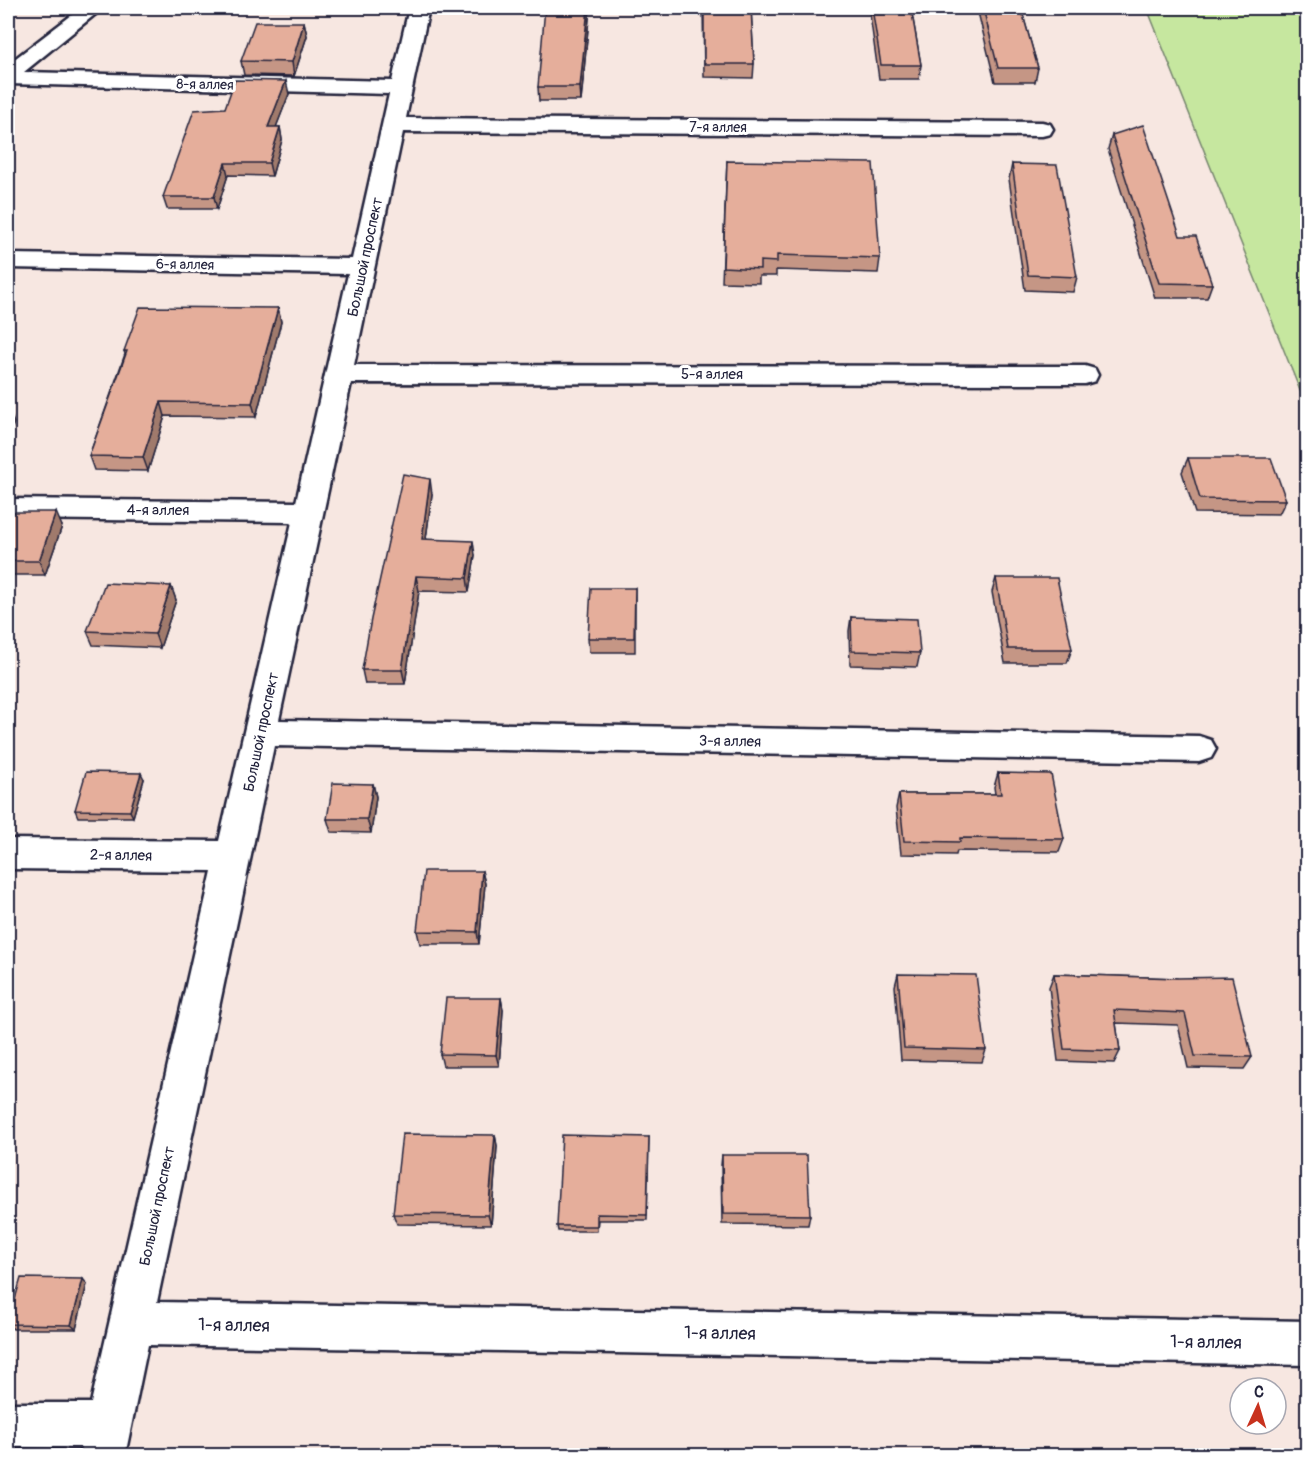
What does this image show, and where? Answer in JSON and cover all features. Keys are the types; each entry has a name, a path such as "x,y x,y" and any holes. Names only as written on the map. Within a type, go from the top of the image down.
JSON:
{"street":[{"path":"8,76 17,58 93,8"},
{"name":"Большой проспект","path":"106,1441 419,8"},
{"name":"8-я аллея","path":"8,76 402,88"},
{"name":"7-я аллея","path":"394,125 1042,129"},
{"name":"6-я аллея","path":"8,261 363,267"},
{"name":"5-я аллея","path":"339,374 1085,375"},
{"name":"4-я аллея","path":"8,509 309,512"},
{"name":"3-я аллея","path":"261,733 1199,749"},
{"name":"2-я аллея","path":"8,854 234,856"},
{"name":"1-я аллея","path":"132,1323 1308,1343"},
{"path":"8,1425 106,1441"}],"green space":[{"path":"1147,8 1307,8 1307,408"}],"building":[{"path":"545,8 588,8 580,87 538,87"},
{"path":"704,8 751,8 754,64 704,64"},
{"path":"872,8 911,8 921,65 881,65"},
{"path":"983,8 1021,8 1038,68 998,68"},
{"path":"255,22 304,22 292,62 241,61"},
{"path":"235,80 286,81 268,127 280,127 269,163 225,163 214,197 163,197 194,110 225,108"},
{"path":"1143,125 1180,236 1196,236 1212,284 1159,283 1112,135"},
{"path":"727,161 873,163 880,258 777,255 777,262 760,261 760,269 723,267"},
{"path":"1012,164 1057,165 1077,277 1028,275"},
{"path":"140,307 278,308 252,403 161,402 143,457 89,456 127,351 124,351"},
{"path":"1188,458 1271,458 1286,500 1200,499"},
{"path":"403,474 430,479 422,539 473,541 467,578 416,576 402,670 362,670 371,619"},
{"path":"8,512 56,512 39,561 8,561"},
{"path":"996,578 1057,578 1072,649 1008,649"},
{"path":"105,583 171,586 155,634 87,631"},
{"path":"591,588 635,588 634,638 588,638"},
{"path":"851,617 917,619 920,653 852,651"},
{"path":"86,772 141,773 130,811 75,810"},
{"path":"998,773 1051,774 1064,839 960,838 960,842 904,841 899,794 1001,794"},
{"path":"333,783 373,784 367,819 327,819"},
{"path":"424,871 482,871 477,932 417,931"},
{"path":"898,974 976,975 986,1050 904,1048"},
{"path":"1054,974 1177,978 1232,977 1252,1057 1195,1056 1185,1013 1114,1010 1120,1051 1064,1049"},
{"path":"446,998 501,998 496,1055 440,1054"},
{"path":"402,1134 495,1135 488,1215 393,1214"},
{"path":"562,1135 649,1137 647,1215 597,1214 597,1226 557,1226"},
{"path":"722,1155 807,1155 810,1215 723,1214"},
{"path":"21,1278 83,1279 71,1325 8,1324"}]}
